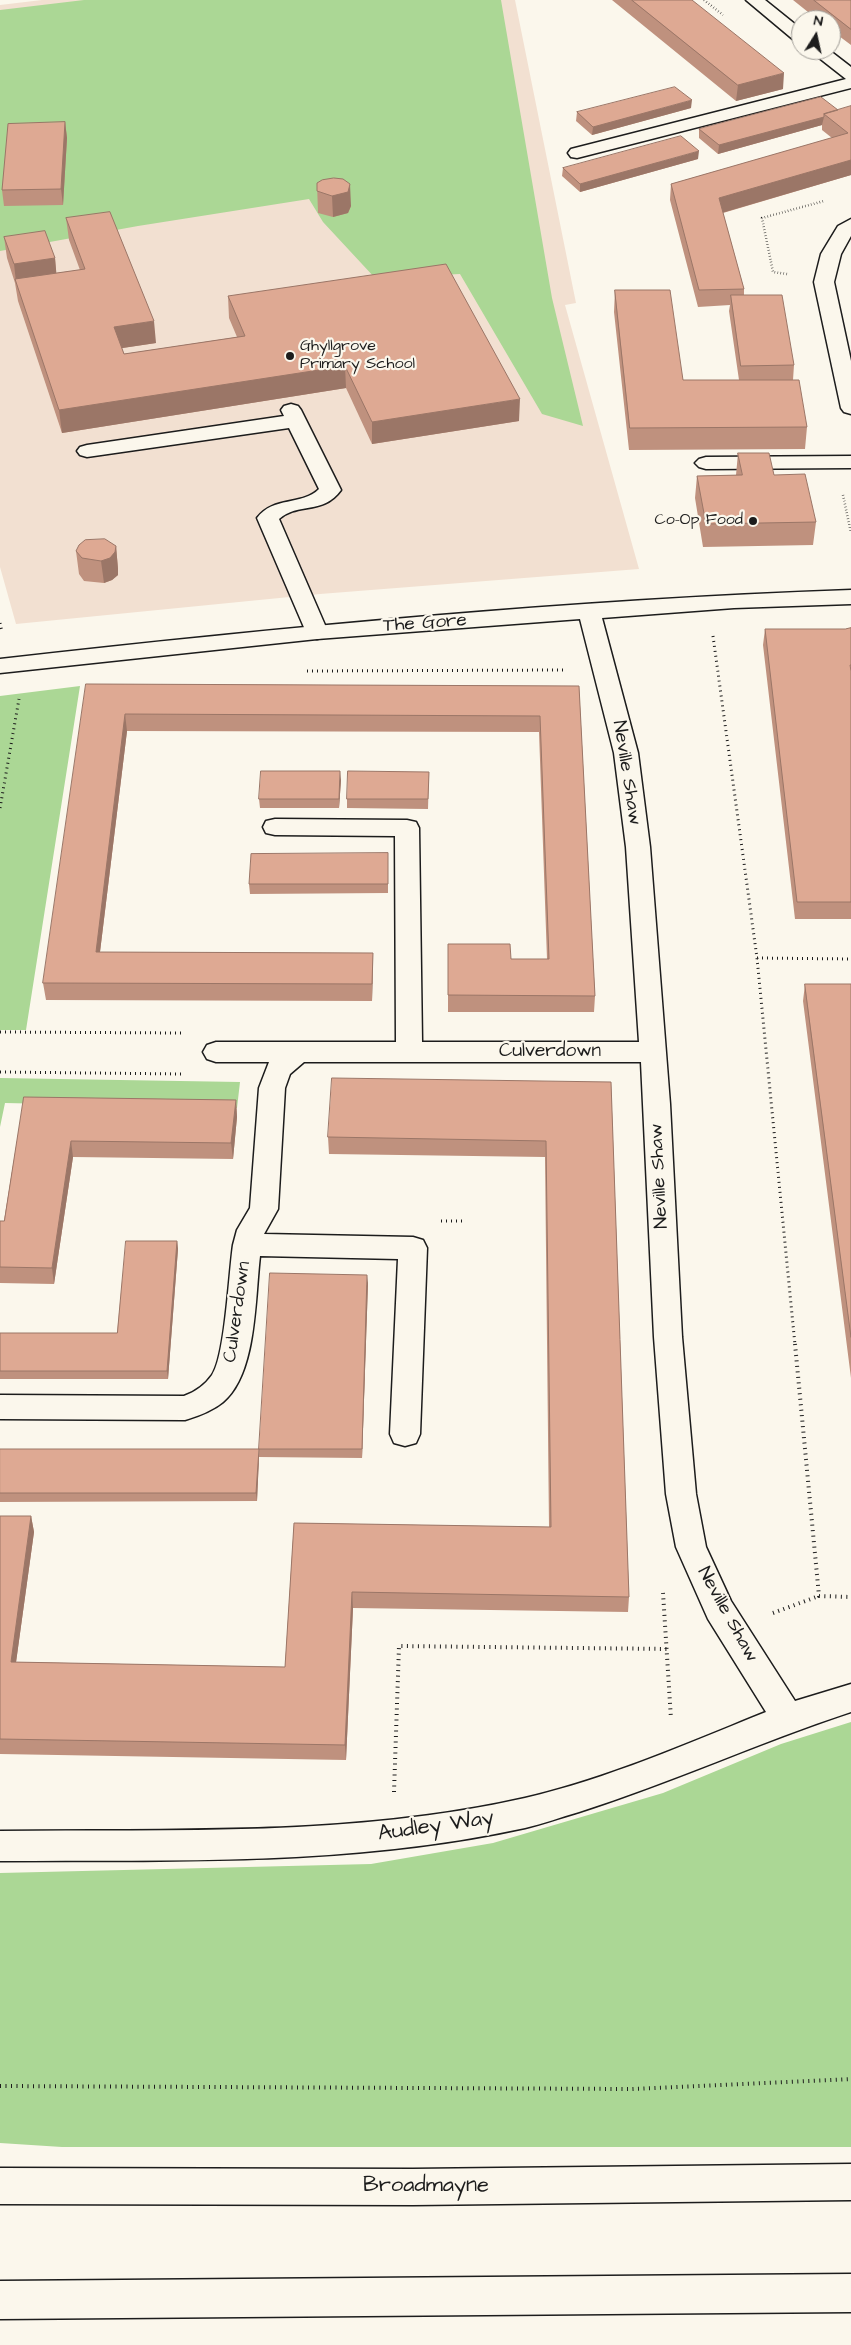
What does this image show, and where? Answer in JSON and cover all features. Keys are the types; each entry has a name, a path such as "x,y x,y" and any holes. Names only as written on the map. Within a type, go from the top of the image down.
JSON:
{"street":[{"path":"754,0 791,29"},
{"path":"831,60 851,75"},
{"path":"578,152 851,82"},
{"path":"851,225 831,254 824,282 843,332 851,408"},
{"path":"87,451 293,416 330,490 322,499 280,508 268,518 317,632"},
{"path":"706,463 851,462"},
{"name":"The Gore","path":"0,666 130,650 317,632 734,601 851,597"},
{"name":"Neville Shaw","path":"590,612 626,753 638,847 651,1052 657,1104 668,1337 681,1494 691,1547 719,1609 788,1718"},
{"path":"275,827 407,828 409,1051"},
{"name":"Culverdown","path":"216,1052 651,1052"},
{"name":"Culverdown","path":"0,1407 185,1408 202,1403 218,1391 234,1362 246,1245 251,1230 264,1209 272,1088 278,1069 298,1052"},
{"path":"246,1245 413,1248 405,1434"},
{"name":"Audley Way","path":"0,1846 252,1844 342,1840 421,1831 526,1813 627,1782 788,1718 851,1698"},
{"name":"Broadmayne","path":"0,2186 394,2187 851,2182"},
{"path":"0,2300 851,2292"}],"path":[{"path":"842,489 851,533"},
{"path":"712,628 757,958 819,1596"},
{"path":"301,671 569,670"},
{"path":"0,808 20,693"},
{"path":"757,958 851,959"},
{"path":"0,1072 191,1075"},
{"path":"433,1221 463,1221"},
{"path":"663,1589 671,1720"},
{"path":"764,1617 819,1596 851,1597"},
{"path":"394,1796 399,1646 667,1649"},
{"path":"0,2086 631,2089 851,2079"}],"shaded area":[{"name":"Ghyllgrove Primary School","path":"42,0 515,0 576,303 565,305 639,569 320,594 16,624 0,567 0,5"}],"green space":[{"path":"84,0 501,0 552,298 583,426 542,414 460,274 375,278 323,222 309,199 138,226 0,251 0,10"},
{"path":"80,686 26,1030 0,1030 0,696"},
{"path":"0,1078 240,1082 237,1108 5,1103 0,1127"},
{"path":"851,1722 851,2147 62,2147 0,2143 0,1873 371,1864 493,1843 663,1793 781,1744"}],"building":[{"path":"632,0 692,0 784,73 738,85"},
{"path":"814,0 851,0 851,29 841,21 841,10 827,10"},
{"path":"675,87 692,100 593,127 577,112"},
{"path":"821,97 838,110 824,114 824,117 719,145 699,129"},
{"path":"851,106 851,160 719,198 744,289 699,290 671,184 848,133 824,114"},
{"path":"65,122 61,189 2,190 8,124"},
{"path":"681,136 699,151 580,184 563,168"},
{"path":"334,178 343,179 350,184 348,192 332,196 317,191 317,183"},
{"path":"110,212 154,321 114,327 124,354 245,336 228,296 446,264 520,399 372,422 345,366 59,410 15,279 85,269 66,218"},
{"path":"45,231 55,258 14,264 4,237"},
{"path":"615,290 670,290 683,380 799,380 807,427 630,428"},
{"path":"731,295 782,295 794,365 741,366"},
{"path":"738,453 769,453 774,475 805,474 816,522 706,524 697,476 742,475"},
{"path":"105,539 116,546 115,552 110,558 101,561 82,558 76,551 85,540"},
{"path":"851,628 851,902 797,902 765,629"},
{"path":"86,684 579,686 595,996 448,995 448,944 510,944 511,959 549,959 540,716 125,714 96,952 373,953 372,984 43,983"},
{"path":"261,771 340,771 339,799 259,799"},
{"path":"348,771 429,772 428,799 347,799"},
{"path":"388,853 388,884 249,884 251,854"},
{"path":"805,984 851,984 851,1337"},
{"path":"332,1078 611,1082 629,1597 352,1592 345,1745 0,1739 0,1516 31,1516 11,1662 285,1667 294,1523 551,1527 546,1141 328,1137"},
{"path":"24,1097 236,1100 231,1143 71,1141 52,1268 0,1267 0,1221 4,1221"},
{"path":"126,1241 177,1241 167,1371 0,1371 0,1333 117,1333"},
{"path":"270,1273 367,1275 362,1449 259,1449"},
{"path":"0,1449 259,1449 256,1493 0,1493"}],"place":[{"name":"Ghyllgrove Primary School","path":"290,356"},
{"name":"Co-Op Food","path":"753,521"}]}
